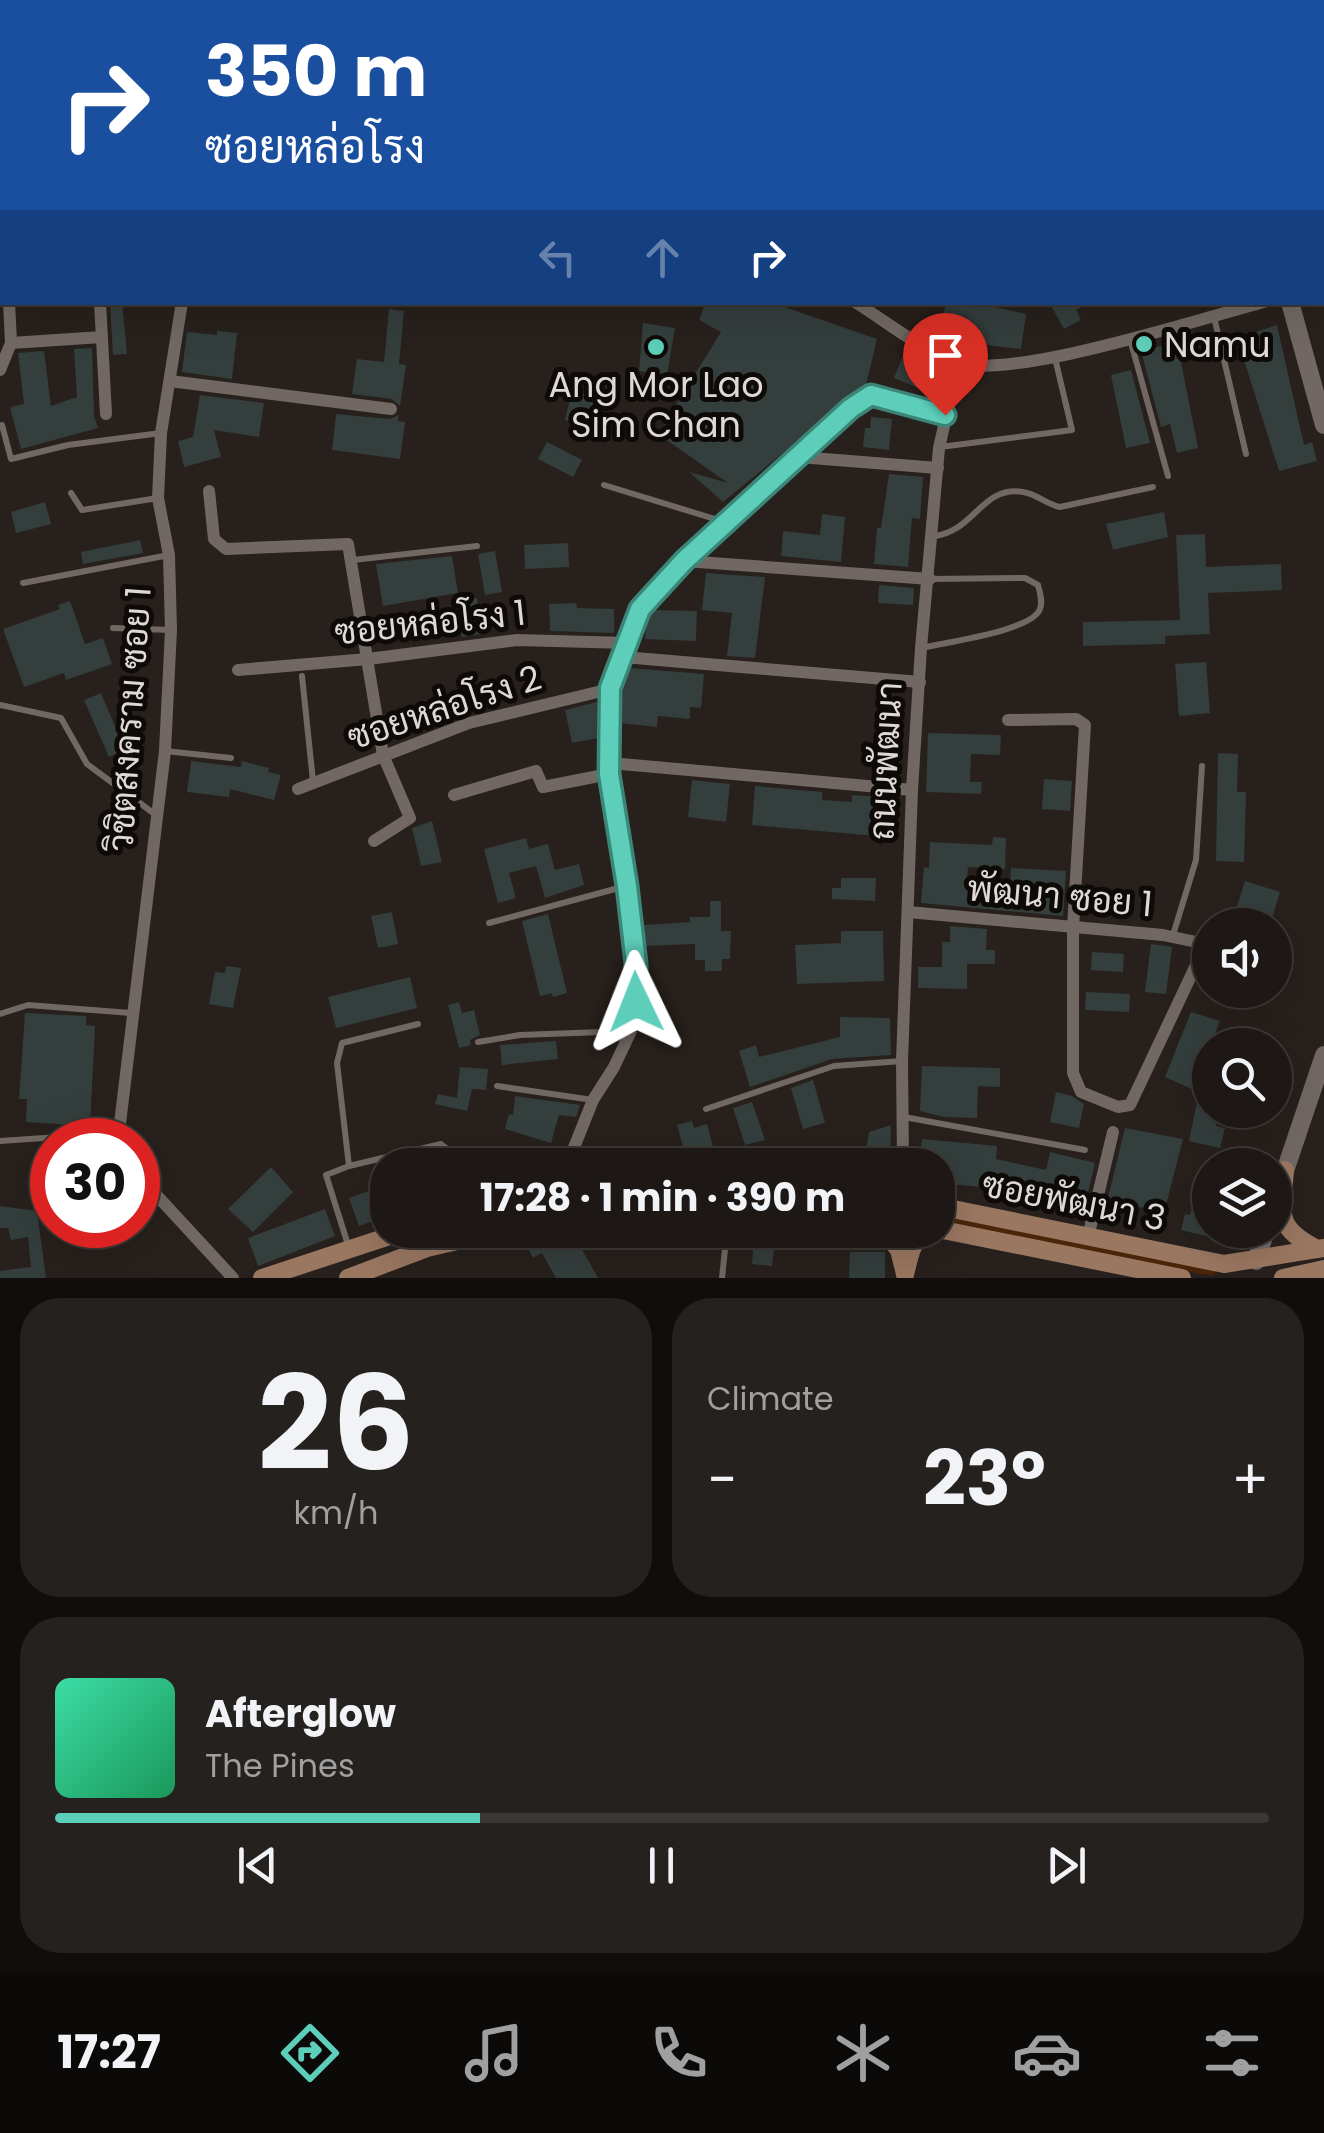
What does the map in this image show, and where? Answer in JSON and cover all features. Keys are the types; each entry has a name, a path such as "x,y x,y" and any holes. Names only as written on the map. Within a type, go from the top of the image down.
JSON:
{"main road":[{"name":"ซอยพัฒนา 3","path":"955,1209 1254,1270 1321,1249"},
{"name":"ซอยพัฒนา 3","path":"955,1233 1182,1278"},
{"path":"1292,1236 1321,1249"},
{"path":"262,1278 370,1242"},
{"path":"348,1278 427,1248"},
{"path":"898,1248 905,1276"},
{"path":"905,1276 914,1248"},
{"path":"1282,1278 1309,1273"}],"street":[{"path":"0,370 11,342 9,305"},
{"path":"100,305 106,414"},
{"name":"วิชิตสงคราม ซอย 1","path":"120,1118 165,751 171,630 169,555 158,498 161,433 182,305"},
{"path":"860,305 958,364 1056,358 1253,305"},
{"path":"1291,305 1324,425"},
{"path":"11,342 102,336"},
{"name":"ถนนพัฒนา","path":"904,1148 902,1061 921,648 939,448 958,364"},
{"path":"170,381 391,409"},
{"path":"574,1148 593,1100 631,1031 636,1002 627,886 609,768 610,688 640,609 684,561 851,408 871,395 945,415"},
{"path":"799,457 938,468"},
{"path":"209,490 214,539 226,549 348,544 384,755 410,818 374,841"},
{"path":"684,561 930,578"},
{"name":"ซอยหล่อโรง 1","path":"238,670 517,640 920,682"},
{"name":"ซอยหล่อโรง 2","path":"298,789 469,722 610,688"},
{"path":"1008,720 1076,719 1084,725 1073,928 1073,1073 1081,1092 1118,1106 1130,1106 1192,978"},
{"path":"454,796 536,771 543,788 609,768 912,790"},
{"name":"พัฒนา ซอย 1","path":"908,912 1192,940"},
{"path":"1292,1149 1324,1055"},
{"path":"1088,1237 1113,1132"},
{"path":"160,1199 233,1278"},
{"path":"904,1248 905,1276"}],"lane":[{"path":"1213,316 1246,454"},
{"path":"1130,338 1168,476"},
{"path":"939,448 1072,430 1056,358"},
{"path":"2,425 11,459 68,445 161,433"},
{"path":"604,485 729,523"},
{"path":"932,536 949,535 962,528 985,502 1018,490 1060,508 1152,487"},
{"path":"71,494 82,510 158,498"},
{"path":"352,560 477,546"},
{"path":"23,583 169,555"},
{"path":"921,648 1022,625 1039,613 1042,604 1038,586 1025,578 930,578"},
{"path":"113,628 171,630"},
{"path":"302,676 313,782"},
{"path":"0,705 61,718 87,764 156,814"},
{"path":"165,751 232,758"},
{"path":"1173,936 1196,860 1202,766"},
{"path":"489,923 627,886"},
{"path":"0,1014 28,1005 132,1013"},
{"path":"350,1166 337,1063 342,1043 418,1024"},
{"path":"478,1042 520,1035 631,1031"},
{"path":"706,1110 834,1066 902,1061"},
{"path":"497,1086 593,1100"},
{"path":"904,1117 1085,1150"},
{"path":"0,1141 30,1140"},
{"path":"350,1249 326,1175 370,1161"},
{"path":"722,1278 725,1248"}],"shaded area":[{"path":"955,1217 1212,1267 1217,1272 1212,1276 955,1226"}],"building":[{"path":"110,305 122,305 127,354 113,355"},
{"path":"705,305 779,305 877,339 866,385 723,502 689,472 728,483 658,434 721,332 699,320"},
{"path":"945,305 986,305 1026,314 1021,349 969,343 970,338 940,331"},
{"path":"1051,305 1085,305 1076,310 1081,320 1064,329"},
{"path":"389,309 404,311 399,364 406,365 400,406 392,399 352,394 357,359 384,362"},
{"path":"643,323 675,328 667,375 639,371"},
{"path":"1277,325 1304,445 1312,442 1317,461 1279,471 1237,338"},
{"path":"217,331 237,333 232,379 182,372 187,332 217,335"},
{"path":"1177,342 1198,448 1177,453 1170,424 1161,427 1141,351"},
{"path":"92,348 94,416 98,428 21,449 10,407 24,404 18,353 44,351 51,406 77,397 74,349"},
{"path":"906,348 926,359 921,369 940,377 933,394 894,378"},
{"path":"1131,370 1150,443 1126,448 1111,375"},
{"path":"572,390 603,398 596,427 565,420"},
{"path":"200,395 264,403 259,437 214,430 221,457 184,467 178,441 193,437"},
{"path":"336,414 390,419 399,415 398,421 405,422 400,459 332,450"},
{"path":"871,417 892,419 889,450 863,447"},
{"path":"547,442 582,460 573,477 538,459"},
{"path":"889,474 923,477 920,519 912,518 908,567 874,564"},
{"path":"45,502 51,524 16,533 11,512"},
{"path":"1164,512 1168,537 1113,550 1106,524"},
{"path":"822,514 845,517 841,562 781,556 783,531 820,535"},
{"path":"1205,534 1206,567 1281,564 1282,590 1208,593 1210,634 1165,636 1165,644 1083,646 1083,622 1180,620 1176,535"},
{"path":"140,540 143,553 83,564 81,552"},
{"path":"568,543 569,567 525,569 524,545"},
{"path":"495,551 502,592 485,595 478,554"},
{"path":"452,556 458,593 383,606 376,564"},
{"path":"706,573 765,577 755,658 727,656 732,613 702,610"},
{"path":"879,585 914,588 913,605 878,603"},
{"path":"477,598 481,634 462,637 457,600"},
{"path":"70,601 85,644 103,638 112,664 66,680 64,673 24,687 3,629 60,609 58,605"},
{"path":"576,603 577,608 614,609 614,633 550,631 549,604"},
{"path":"652,610 697,611 696,641 645,639 646,622"},
{"path":"1206,662 1210,713 1179,716 1175,664"},
{"path":"629,668 704,674 701,708 690,707 690,719 658,716 657,727 620,723 623,682"},
{"path":"101,693 125,750 109,757 84,700"},
{"path":"597,702 599,738 572,743 565,710"},
{"path":"928,733 1001,735 1000,755 971,754 970,782 982,782 981,794 926,792"},
{"path":"1218,753 1238,754 1237,792 1246,792 1244,862 1216,861"},
{"path":"191,761 241,767 242,761 269,768 268,772 281,775 274,800 230,789 229,797 187,792"},
{"path":"1044,779 1072,781 1070,811 1042,809"},
{"path":"692,780 730,784 726,822 688,817"},
{"path":"755,786 822,792 822,800 852,802 852,795 892,798 888,837 752,825"},
{"path":"432,821 442,862 421,866 412,828"},
{"path":"993,837 1006,838 1005,869 968,867 966,890 1010,893 1011,868 1066,871 1063,916 921,903 930,842 992,845"},
{"path":"526,838 529,849 548,844 555,870 579,864 584,885 545,898 536,866 509,873 516,898 498,903 484,849"},
{"path":"841,878 876,878 875,901 832,899 832,888 841,888"},
{"path":"1245,881 1280,892 1275,908 1236,908"},
{"path":"710,901 721,901 721,931 731,931 730,959 722,959 722,971 705,971 705,960 695,960 695,944 645,946 644,925 710,917"},
{"path":"392,912 398,944 378,948 371,916"},
{"path":"548,914 567,993 553,997 552,993 540,996 522,921"},
{"path":"950,926 987,929 986,950 995,950 995,964 967,964 967,989 918,988 918,967 942,967 942,942 950,942"},
{"path":"841,931 883,931 884,981 797,984 795,945 841,943"},
{"path":"1151,944 1172,947 1166,994 1145,992"},
{"path":"1092,952 1124,954 1123,972 1091,970"},
{"path":"226,966 241,968 233,1008 209,1004 215,972 225,973"},
{"path":"410,977 417,1008 336,1028 328,997"},
{"path":"1086,992 1130,994 1129,1012 1085,1010"},
{"path":"459,1002 462,1013 474,1010 480,1035 470,1040 471,1045 459,1048 448,1005"},
{"path":"1191,1012 1220,1021 1217,1028 1192,1028 1192,1089 1165,1077"},
{"path":"25,1013 86,1016 86,1025 95,1026 90,1118 30,1118 30,1122 26,1122 27,1099 19,1099"},
{"path":"840,1017 890,1018 891,1055 832,1059 750,1087 739,1051 756,1045 759,1057 840,1037"},
{"path":"556,1041 558,1059 502,1065 500,1045"},
{"path":"922,1066 1000,1068 1000,1087 978,1086 977,1118 944,1117 920,1111"},
{"path":"460,1067 488,1069 486,1090 472,1089 467,1111 435,1104 438,1094 457,1098"},
{"path":"813,1080 825,1123 803,1129 791,1088"},
{"path":"1056,1092 1084,1104 1079,1128 1050,1122"},
{"path":"515,1096 580,1105 576,1117 559,1115 551,1143 505,1129 509,1114 513,1115"},
{"path":"752,1102 765,1140 745,1145 733,1108"},
{"path":"692,1121 694,1128 707,1124 713,1148 683,1148 677,1125"},
{"path":"891,1125 890,1148 866,1148 869,1132"},
{"path":"1192,1126 1225,1128 1220,1148 1189,1141"},
{"path":"1125,1128 1183,1139 1164,1213 1106,1206"},
{"path":"922,1139 997,1146 996,1159 1046,1170 1050,1152 1095,1163 1085,1205 993,1184 993,1188 955,1185 955,1148 921,1148"},
{"path":"271,1167 293,1192 253,1232 228,1209"},
{"path":"370,1190 370,1222 359,1226 349,1198"},
{"path":"0,1206 30,1210 30,1248 42,1248 46,1278 0,1278 0,1271 31,1267 28,1237 11,1240 8,1228 0,1228"},
{"path":"325,1209 335,1236 258,1266 248,1238"},
{"path":"1192,1209 1192,1233 1181,1230 1185,1214 1190,1215"},
{"path":"528,1248 581,1248 598,1278 556,1278 542,1253 533,1258"},
{"path":"753,1248 774,1248 772,1266 752,1264"},
{"path":"850,1252 885,1252 885,1278 849,1278"}],"place":[{"name":"Namu","path":"1144,344"},
{"name":"Ang Mor Lao Sim Chan","path":"656,347"}],"route":[{"path":"636,1002 636,964 620,826 609,774 610,688 640,609 684,561 851,408 871,395 945,415"}]}
